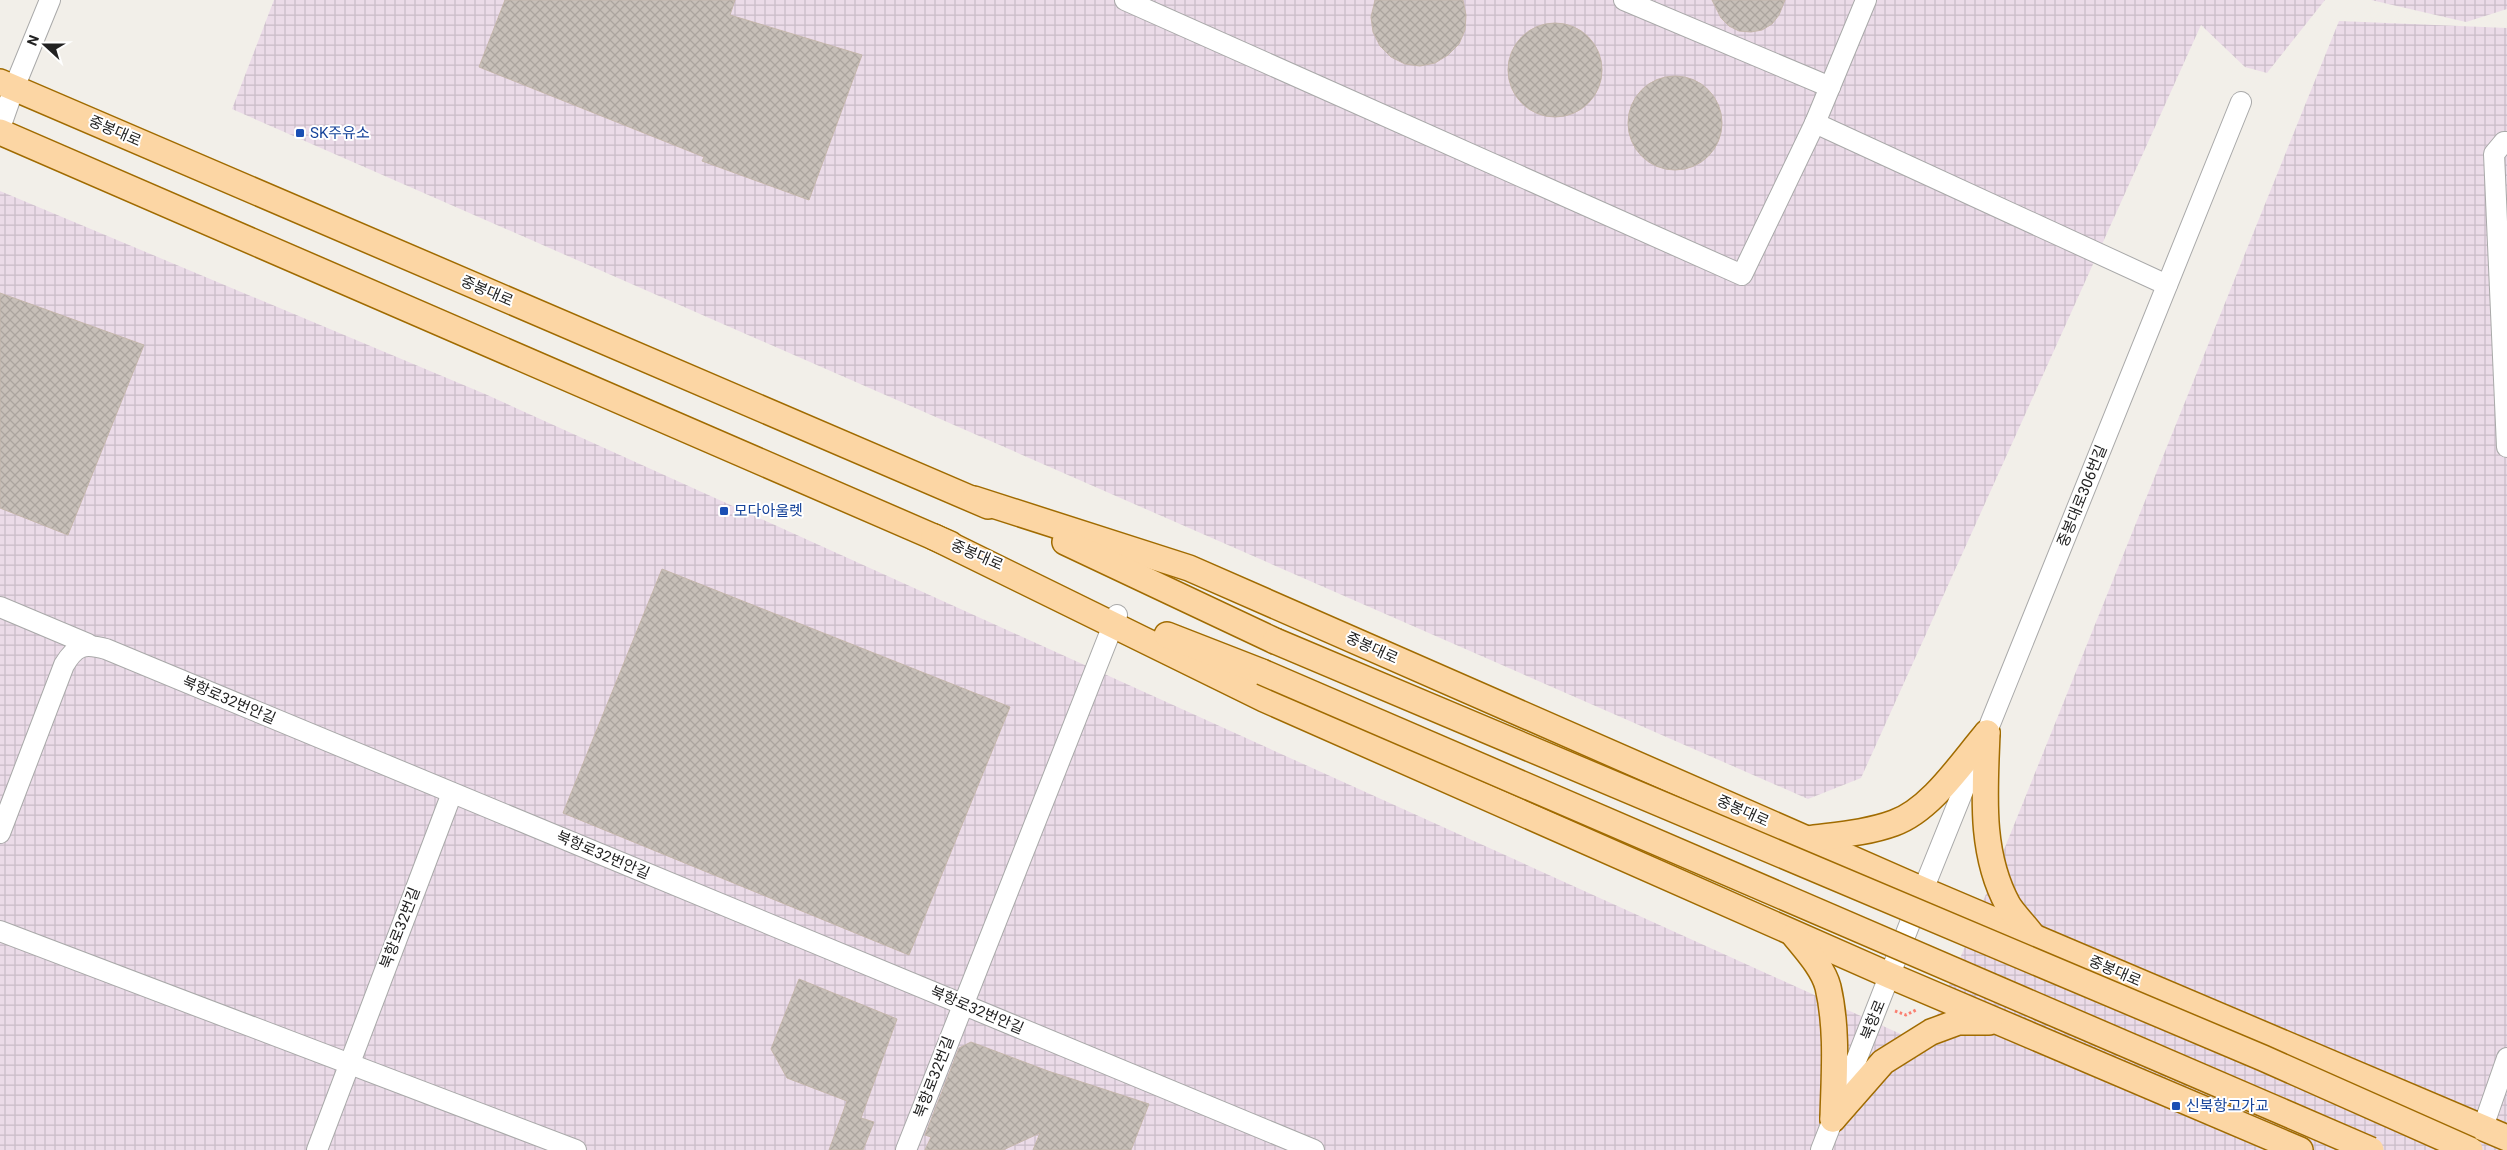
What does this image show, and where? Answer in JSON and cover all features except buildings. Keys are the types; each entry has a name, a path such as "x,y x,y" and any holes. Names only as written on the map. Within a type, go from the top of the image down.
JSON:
{"main road":[{"name":"중봉대로","path":"7,85 974,499 1276,641 2263,1058 2470,1150"},
{"name":"중봉대로","path":"0,132 934,537 1116,620 1264,699 1890,976 2300,1150"},
{"name":"중봉대로","path":"974,499 1189,568 1923,890 2507,1138"},
{"name":"중봉대로","path":"1116,620 1262,672 2371,1150"},
{"path":"1807,839 1859,832 1895,823 1926,804 1986,733"},
{"path":"1986,733 1984,806 1989,854 2009,905 2034,937"},
{"path":"1791,932 1815,962 1828,986 1835,1048 1833,1119"},
{"path":"1833,1119 1883,1062 1931,1032 1958,1022 1998,1022"}],"street":[{"path":"0,128 7,85 50,0"},
{"path":"1125,0 1742,275 1816,123 1866,0"},
{"path":"1624,0 1830,87"},
{"name":"중봉대로306번길","path":"1923,890 2241,102"},
{"path":"1816,123 2167,285"},
{"path":"2500,148 2507,447"},
{"name":"북항로32번안길","path":"0,607 88,644 106,649 1314,1150"},
{"name":"북항로32번길","path":"906,1150 962,1004 1116,620"},
{"path":"0,833 64,664 71,652 88,644"},
{"name":"북항로32번길","path":"316,1150 452,792"},
{"name":"북항로","path":"1821,1150 1923,890"},
{"path":"0,931 576,1150"},
{"path":"2483,1128 2507,1058"}],"shaded area":[{"path":"274,0 2325,0 2267,73 2245,67 2201,25 1861,778 1808,799 232,109"},
{"path":"2371,0 2507,0 2507,9 2466,22"},
{"path":"2339,21 2507,28 2507,1150 0,1150 0,191 485,394 1925,1045"}],"place":[{"name":"SK주유소","path":"300,133"},
{"name":"모다아울렛","path":"724,511"},
{"name":"신북항고가교","path":"2176,1106"}]}
